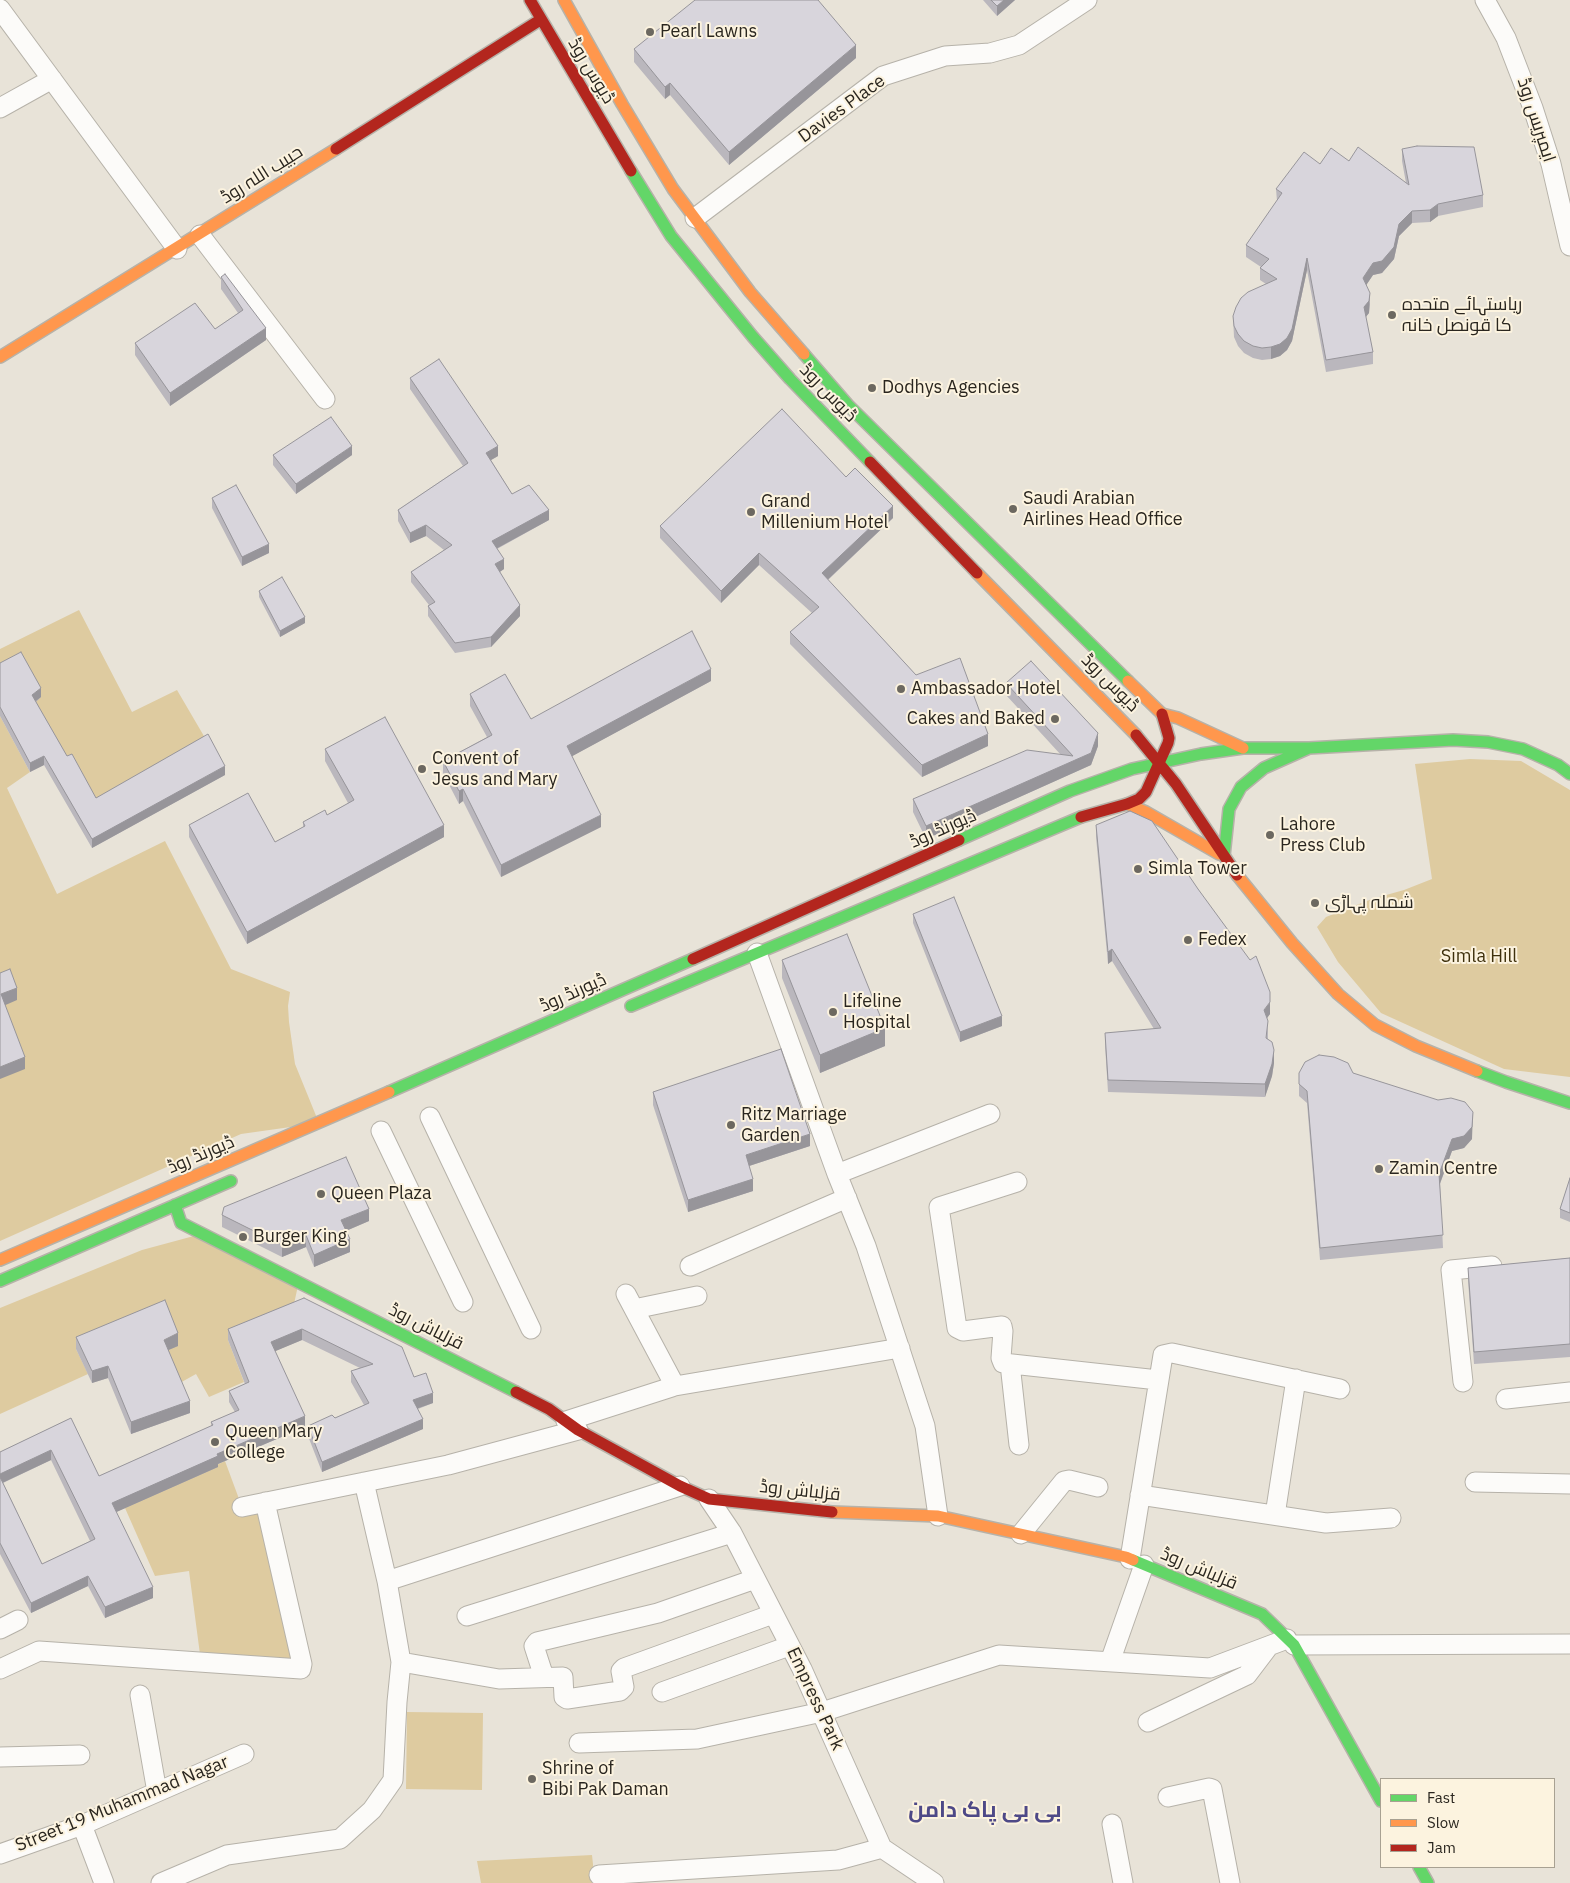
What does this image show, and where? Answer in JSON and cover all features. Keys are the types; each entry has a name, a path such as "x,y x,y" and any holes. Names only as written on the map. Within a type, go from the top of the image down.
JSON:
{"main road":[{"name":"ڈیوس روڈ","path":"530,0 540,20 671,236 753,338 790,379 1040,639 1144,742 1224,856"},
{"name":"ڈیوس روڈ","path":"568,2 622,104 673,189 750,292 849,406 1162,714 1169,738 1160,763"},
{"name":"حبیب اللہ روڈ","path":"0,357 200,235 540,20"},
{"name":"ڈیوس روڈ","path":"1162,714 1178,718 1244,748"},
{"path":"1224,856 1229,809 1241,787 1264,768 1309,748 1453,740 1488,742 1523,749 1558,765 1570,774"},
{"name":"ڈیورنڈ روڈ","path":"0,1260 562,1017 1070,791 1132,769 1201,754 1244,748 1309,748"},
{"name":"ڈیورنڈ روڈ","path":"620,1011 1088,814 1139,799 1146,792 1160,763"},
{"path":"1126,804 1146,812 1224,856 1230,867 1327,983 1356,1011 1376,1025 1416,1046 1449,1060 1506,1082 1570,1103"},
{"name":"ڈیورنڈ روڈ","path":"0,1281 238,1178"},
{"name":"قزلباش روڈ","path":"175,1206 182,1222 549,1409 572,1425 680,1486 710,1499 846,1514 938,1516 1137,1562 1262,1614 1291,1642 1380,1799"},
{"path":"1420,1868 1428,1883"}],"street":[{"name":"Davies Place","path":"695,218 884,76 945,56 990,53 1019,45 1087,0"},
{"name":"ایمپریس روڈ","path":"1485,0 1506,38 1531,100 1551,164 1570,246"},
{"path":"0,9 177,249"},
{"path":"0,108 52,80"},
{"path":"200,235 325,399"},
{"path":"757,953 837,1174 866,1246 900,1348 925,1426 938,1516"},
{"path":"837,1174 990,1114"},
{"path":"430,1118 531,1329"},
{"path":"382,1131 463,1302"},
{"path":"1017,1182 938,1207 957,1328 963,1331 1002,1326 1001,1358 1003,1363 1158,1380"},
{"path":"690,1266 847,1198"},
{"path":"1463,1382 1451,1270 1511,1264"},
{"path":"676,1386 630,1302 697,1296"},
{"path":"242,1507 448,1465 572,1425 676,1386 900,1348"},
{"path":"1112,1656 1137,1562 1140,1494 1163,1355 1172,1353 1340,1389"},
{"path":"1010,1364 1019,1445"},
{"path":"1275,1515 1296,1379"},
{"path":"1506,1399 1570,1392"},
{"path":"1021,1534 1064,1481 1069,1480 1098,1487"},
{"path":"160,1883 227,1855 340,1839 372,1810 393,1780 401,1662 387,1581 364,1482"},
{"path":"1475,1482 1570,1484"},
{"path":"387,1581 680,1486"},
{"path":"1140,1494 1326,1523 1391,1518"},
{"name":"Empress Park","path":"710,1499 732,1534 790,1646 822,1712 882,1848"},
{"path":"0,1668 39,1651 301,1669 302,1664 265,1502"},
{"path":"467,1616 732,1534"},
{"path":"544,1677 534,1646 537,1642 658,1612 755,1579"},
{"path":"401,1662 499,1679 564,1677 565,1699 620,1691 624,1687 621,1670 624,1668 773,1614"},
{"path":"0,1628 18,1620"},
{"path":"579,1743 697,1739 822,1712 999,1655 1210,1668 1270,1646 1291,1642 1570,1644"},
{"path":"662,1692 790,1646"},
{"path":"1148,1722 1248,1675 1270,1646"},
{"path":"140,1695 157,1792"},
{"name":"Street 19 Muhammad Nagar","path":"0,1854 82,1824 244,1754"},
{"path":"0,1757 80,1755"},
{"path":"1168,1797 1209,1788 1212,1789 1230,1883"},
{"path":"82,1824 104,1883"},
{"path":"1112,1824 1123,1883"},
{"path":"599,1875 693,1876 838,1860 882,1848 934,1883"}],"green space":[{"path":"79,610 132,712 177,690 208,743 96,807 0,672 0,649"},
{"path":"0,716 30,772 7,788 57,894 165,841 231,969 290,992 288,1006 289,1022 295,1064 319,1123 241,1134 0,1241"},
{"name":"Simla Hill","path":"1470,759 1521,761 1570,790 1570,1077 1504,1069 1381,1013 1338,962 1317,927 1326,917 1432,879 1415,764"},
{"path":"205,1233 299,1281 292,1313 228,1340 244,1382 209,1397 196,1374 178,1384 76,1349 88,1374 0,1414 0,1308 142,1250"},
{"path":"225,1461 242,1507 265,1502 302,1664 201,1662 189,1571 155,1576 125,1508"},
{"path":"407,1712 483,1713 482,1790 406,1789"},
{"path":"592,1855 595,1883 481,1883 477,1861"}],"building":[{"path":"695,0 818,0 856,45 729,152 670,83 665,87 634,49"},
{"path":"991,0 1004,0 997,6"},
{"path":"1417,146 1474,147 1483,195 1438,204 1430,210 1412,211 1399,224 1394,247 1382,261 1373,263 1363,278 1370,293 1369,301 1364,307 1373,352 1326,360 1307,258 1292,329 1287,338 1280,344 1262,348 1244,341 1234,326 1233,316 1236,307 1241,298 1248,292 1277,279 1260,268 1269,259 1246,245 1282,193 1276,189 1304,152 1320,164 1331,148 1349,161 1358,147 1409,185 1402,149"},
{"path":"225,274 266,328 170,393 135,343 195,303 215,329 243,310 221,277"},
{"path":"439,359 498,446 486,453 512,494 529,485 549,510 492,541 504,559 495,564 520,605 491,637 455,643 428,606 435,602 411,572 452,545 426,525 410,533 398,510 468,463 410,378"},
{"path":"782,409 846,477 855,468 893,506 822,573 916,675 960,658 988,734 922,765 790,632 819,607 759,553 721,591 660,526"},
{"path":"331,417 352,446 296,484 273,455"},
{"path":"236,485 269,544 242,557 212,498"},
{"path":"282,577 305,617 280,631 259,591"},
{"path":"692,631 711,669 567,746 601,815 501,865 463,789 459,791 443,761 492,735 470,694 505,674 531,719"},
{"path":"21,652 41,688 32,695 67,756 72,754 96,798 208,734 225,766 92,839 44,756 30,763 0,707 0,663"},
{"path":"1031,661 1098,733 1091,753 926,826 913,799 1027,750 1073,756 1006,683"},
{"path":"385,717 444,825 247,932 189,825 248,793 275,842 305,826 303,822 325,810 327,815 354,800 325,749"},
{"path":"1130,811 1152,821 1198,889 1250,960 1256,956 1270,992 1270,1002 1264,1010 1268,1021 1266,1038 1272,1042 1274,1050 1272,1064 1265,1084 1108,1080 1105,1033 1161,1028 1112,949 1108,952 1096,825"},
{"path":"954,897 1002,1016 960,1032 913,914"},
{"name":"Lifeline Hospital","path":"847,934 885,1028 820,1055 782,960"},
{"path":"10,969 17,988 1,994 25,1057 0,1067 0,973"},
{"name":"Ritz Marriage Garden","path":"781,1049 810,1134 746,1155 753,1179 688,1200 653,1092"},
{"name":"Zamin Centre","path":"1319,1055 1334,1057 1348,1063 1353,1073 1438,1100 1451,1098 1465,1102 1473,1112 1472,1127 1464,1136 1452,1139 1439,1174 1443,1235 1320,1248 1307,1091 1299,1084 1299,1073 1305,1062"},
{"name":"Queen Plaza","path":"346,1157 369,1209 341,1220 350,1239 314,1255 306,1235 282,1245 222,1215 224,1207"},
{"path":"1570,1178 1570,1213 1560,1209"},
{"path":"1570,1258 1570,1344 1474,1352 1468,1268"},
{"path":"304,1298 402,1347 414,1377 426,1373 433,1393 413,1400 423,1419 322,1462 308,1426 332,1415 335,1418 369,1403 351,1371 373,1364 302,1329 271,1342 305,1416 217,1454 218,1456 112,1503 153,1587 105,1607 88,1576 31,1603 0,1543 0,1477 42,1564 95,1539 51,1450 0,1474 0,1452 71,1418 99,1476 213,1425 211,1422 239,1410 229,1391 249,1382 228,1329"},
{"path":"165,1300 178,1333 164,1340 190,1401 131,1422 108,1366 92,1371 76,1337"}],"traffic: fast":[{"path":"631,171 671,236 753,337 790,379 870,462"},
{"path":"804,354 849,406 1128,681"},
{"path":"1224,856 1229,809 1241,787 1264,768 1309,748 1453,740 1488,742 1523,749 1558,765 1570,774"},
{"path":"959,840 1070,791 1132,769 1201,754 1243,748 1309,748"},
{"path":"631,1006 1081,817"},
{"path":"389,1092 693,959"},
{"path":"1477,1071 1570,1103"},
{"path":"0,1281 231,1181"},
{"path":"175,1205 181,1223 516,1392"},
{"path":"1133,1560 1262,1614 1294,1645 1380,1799"},
{"path":"1420,1868 1428,1883"}],"traffic: slow":[{"path":"564,0 622,104 673,189 750,292 804,354"},
{"path":"0,357 336,149"},
{"path":"977,573 1136,735"},
{"path":"1128,681 1162,714 1178,718 1243,748"},
{"path":"1127,804 1146,812 1219,854"},
{"path":"1237,875 1292,943 1338,994 1375,1025 1416,1046 1477,1071"},
{"path":"0,1260 389,1092"},
{"path":"832,1512 938,1516 1133,1560"}],"traffic: jam":[{"path":"530,0 631,171"},
{"path":"336,149 540,20"},
{"path":"870,462 977,573"},
{"path":"1081,817 1127,804 1139,799 1146,792 1168,743 1169,738 1162,714"},
{"path":"1136,735 1176,784 1237,875"},
{"path":"693,959 959,840"},
{"path":"516,1392 549,1409 578,1430 680,1486 709,1499 832,1512"}],"place":[{"name":"Pearl Lawns","path":"650,32"},
{"name":"ریاستہائے متحدہ کا قونصل خانہ","path":"1392,315"},
{"name":"Dodhys Agencies","path":"872,388"},
{"name":"Saudi Arabian Airlines Head Office","path":"1013,509"},
{"name":"Grand Millenium Hotel","path":"751,512"},
{"name":"Ambassador Hotel","path":"901,689"},
{"name":"Cakes and Baked","path":"1055,719"},
{"name":"Convent of Jesus and Mary","path":"422,769"},
{"name":"Lahore Press Club","path":"1270,835"},
{"name":"Simla Tower","path":"1138,869"},
{"name":"شملہ پہاڑی","path":"1315,903"},
{"name":"Fedex","path":"1188,940"},
{"name":"Lifeline Hospital","path":"833,1012"},
{"name":"Ritz Marriage Garden","path":"731,1125"},
{"name":"Zamin Centre","path":"1379,1169"},
{"name":"Queen Plaza","path":"321,1194"},
{"name":"Burger King","path":"243,1237"},
{"name":"Queen Mary College","path":"215,1442"},
{"name":"Shrine of Bibi Pak Daman","path":"532,1779"}],"district":[{"name":"بی بی پاک دامن","path":"985,1811"}]}
